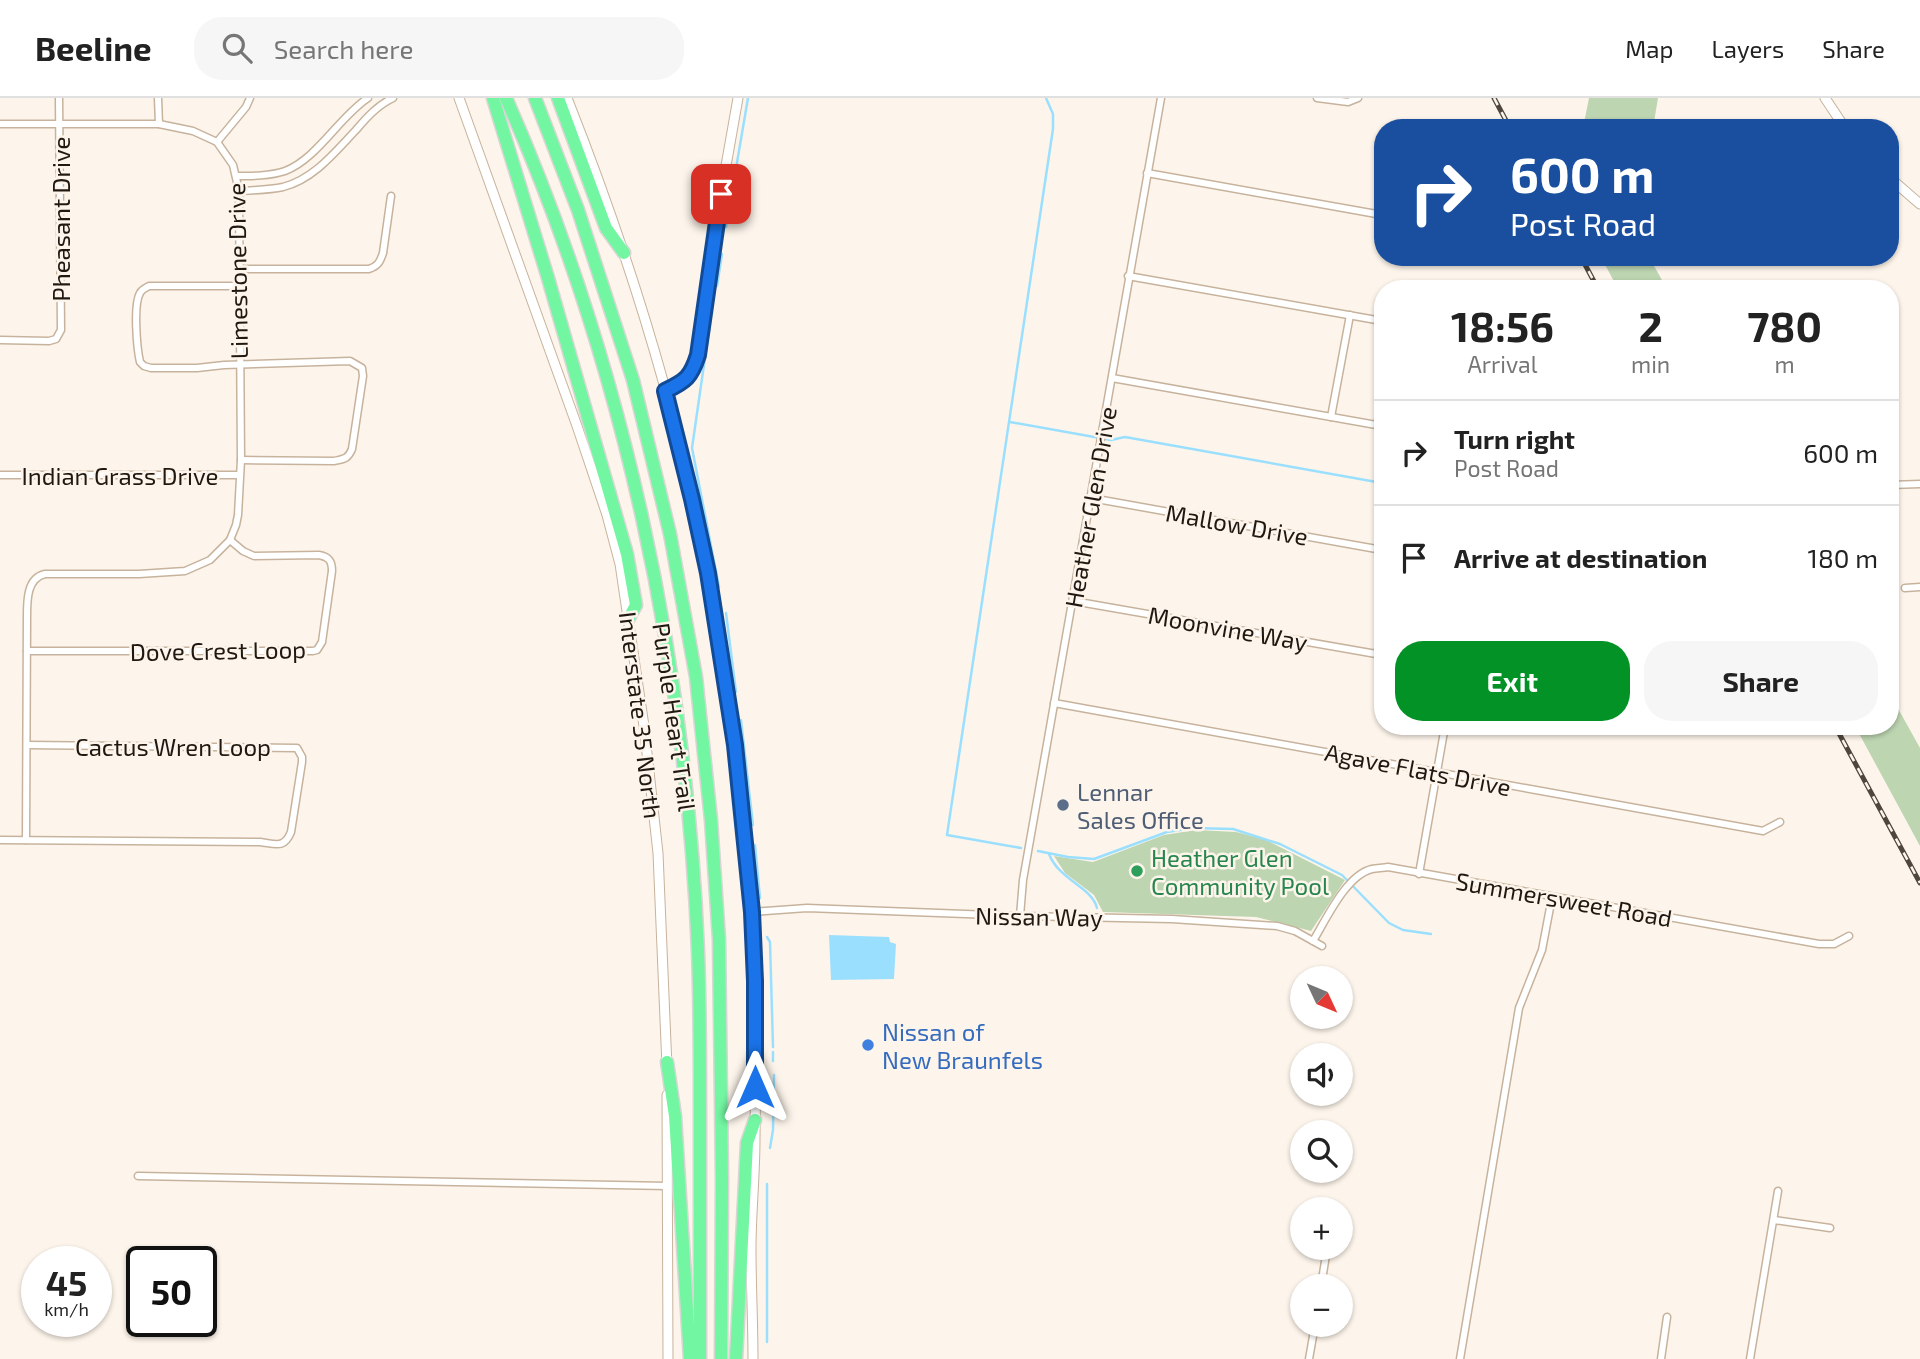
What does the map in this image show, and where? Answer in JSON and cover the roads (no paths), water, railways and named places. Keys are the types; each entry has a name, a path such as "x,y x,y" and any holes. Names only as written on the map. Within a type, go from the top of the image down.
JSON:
{"highway":[{"path":"493,98 627,554 636,606 629,618"},
{"name":"Purple Heart Trail","path":"506,98 559,232 595,340 634,485 672,674 687,793 698,952 701,1359"},
{"name":"Purple Heart Trail","path":"535,98 578,210 633,380 670,534 696,677 711,820 719,939 721,1359"},
{"path":"558,98 606,228 624,253"},
{"path":"667,1062 675,1116 690,1359"},
{"path":"736,1359 747,1143 755,1120"}],"main road":[{"name":"Interstate 35 North","path":"459,98 607,515 620,564 629,618 657,841 667,1062 668,1359"},
{"path":"567,98 624,253 665,391 692,499 721,650 735,745 752,912 755,981 751,1247 753,1359"},
{"path":"665,391 683,382 692,373 698,355 738,98"},
{"path":"1825,98 1836,119"},
{"path":"1899,186 1920,204"}],"street":[{"name":"Pheasant Drive","path":"0,340 49,341 56,339 61,330 59,98"},
{"path":"158,98 159,124"},
{"path":"0,124 159,124 193,131 217,142 246,107 250,98"},
{"path":"236,176 262,175 286,170 303,161 368,98"},
{"path":"239,191 282,187 314,172 367,117 393,98"},
{"name":"Heather Glen Drive","path":"1020,916 1023,880 1161,98"},
{"path":"1317,98 1348,102 1358,98"},
{"name":"Limestone Drive","path":"217,142 233,165 239,191 241,460 236,525 230,540"},
{"path":"1147,173 1374,214"},
{"path":"240,269 374,267 381,261 383,253 391,197"},
{"path":"1128,276 1374,320"},
{"path":"240,286 149,286 141,291 137,302 137,351 140,362 151,368 197,368 350,361 362,368 363,376 352,449 345,459 241,460"},
{"path":"1331,417 1350,315"},
{"path":"1112,378 1374,425"},
{"name":"Indian Grass Drive","path":"0,475 239,475"},
{"path":"1899,485 1920,484"},
{"name":"Mallow Drive","path":"1091,498 1374,549"},
{"path":"0,840 26,840 27,598 32,584 39,575 185,571 210,560 230,540"},
{"name":"Dove Crest Loop","path":"27,651 317,650 322,642 332,571 330,560 319,555 254,556 230,540"},
{"path":"1905,588 1920,587"},
{"name":"Moonvine Way","path":"1073,601 1374,655"},
{"name":"Agave Flats Drive","path":"1054,703 1763,831 1780,822"},
{"path":"1419,874 1443,735"},
{"name":"Cactus Wren Loop","path":"26,840 282,844 291,832 302,757 300,751 294,747 27,745"},
{"name":"Summersweet Road","path":"1313,941 1356,877 1372,869 1388,867 1819,944 1835,944 1849,936"},
{"path":"1460,1359 1520,1007 1542,950 1552,897"},
{"name":"Nissan Way","path":"752,912 807,908 1172,919 1277,926 1295,931 1322,947"},
{"path":"138,1176 668,1186"},
{"path":"1750,1359 1778,1191"},
{"path":"1773,1220 1830,1228"},
{"path":"1661,1359 1667,1317"},
{"path":"1309,1359 1313,1337"}],"water":[{"path":"829,935 889,937 890,942 896,944 894,979 831,980"}],"waterway":[{"path":"726,227 748,98"},
{"path":"1021,848 947,835 1053,129 1053,114 1046,98"},
{"path":"717,286 722,254"},
{"path":"711,316 692,448 719,587"},
{"path":"1010,422 1111,440 1125,437 1374,482"},
{"path":"726,613 736,692"},
{"path":"741,720 753,825"},
{"path":"1038,851 1094,859 1167,832 1193,828 1233,829 1280,844 1342,875 1389,923 1403,930 1431,934"},
{"path":"755,845 760,898"},
{"path":"1049,854 1060,870 1089,894 1097,908"},
{"path":"767,937 770,942 773,1047"},
{"path":"773,1052 773,1061"},
{"path":"770,1148 774,1075"},
{"path":"767,1184 767,1342"}],"railway":[{"path":"1494,98 1505,119"},
{"path":"1586,266 1593,280"},
{"path":"1840,735 1920,883"}],"place":[{"name":"Lennar Sales Office","path":"1063,805"},
{"name":"Heather Glen Community Pool","path":"1137,871"},
{"name":"Nissan of New Braunfels","path":"868,1045"}]}
